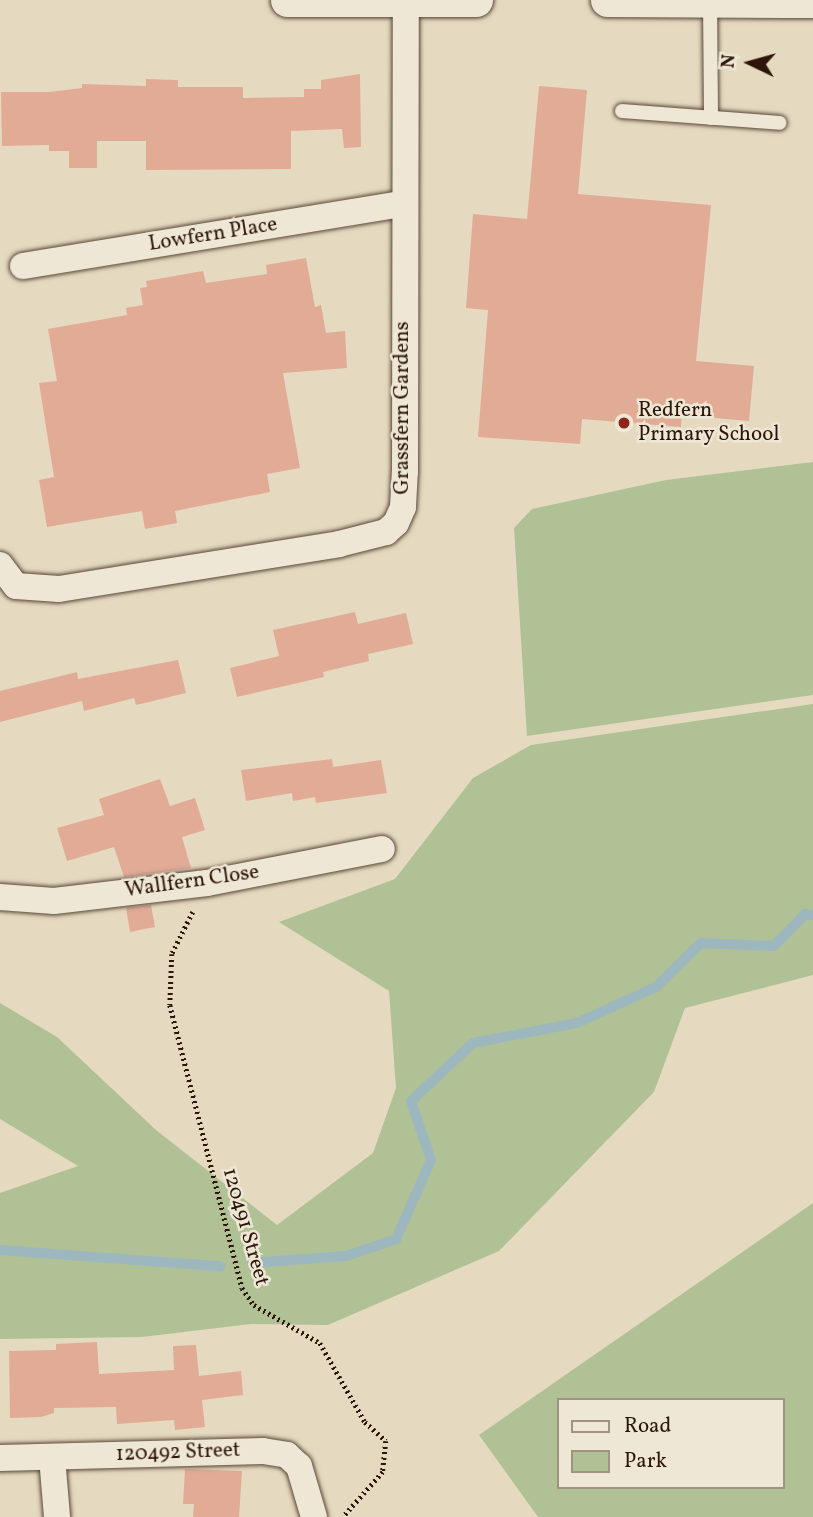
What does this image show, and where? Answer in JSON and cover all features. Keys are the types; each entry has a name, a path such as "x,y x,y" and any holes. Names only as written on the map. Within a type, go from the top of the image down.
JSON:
{"street":[{"path":"287,0 476,0"},
{"path":"607,0 813,1"},
{"name":"Grassfern Gardens","path":"0,565 8,592 59,589 339,544 386,532 396,523 402,507 405,472 403,204 406,2"},
{"name":"Lowfern Place","path":"23,266 403,204"},
{"name":"Wallfern Close","path":"0,897 54,901 207,883 382,849"},
{"name":"120492 Street","path":"0,1458 262,1451 287,1455 299,1466 314,1517"},
{"path":"52,1457 57,1517"}],"lane":[{"path":"710,1 710,118"},
{"path":"622,111 780,123"}],"path":[{"name":"120491 Street","path":"207,883 172,954 170,1005 242,1288 254,1305 320,1343 365,1422 386,1441 383,1472 343,1517"}],"green space":[{"path":"813,462 813,695 527,736 514,528 532,509 666,480"},
{"path":"813,704 813,975 685,1008 654,1092 499,1251 328,1325 251,1324 142,1337 0,1339 0,1193 78,1166 0,1119 0,1003 57,1037 156,1130 277,1225 373,1153 396,1088 389,991 279,922 395,879 473,778 531,745"},
{"path":"813,1203 813,1517 538,1517 479,1435"}],"building":[{"path":"360,74 361,147 344,148 342,129 291,131 291,169 146,170 146,141 97,141 97,168 69,168 69,151 49,151 49,145 2,146 1,92 49,92 82,88 82,84 146,86 146,79 178,80 178,87 243,87 243,98 304,97 304,89 321,89 321,80"},
{"path":"539,86 587,90 578,194 711,205 696,361 754,366 749,421 682,415 681,427 582,419 580,444 478,437 488,310 466,308 473,214 527,219"},
{"path":"306,258 315,307 321,305 326,333 345,331 347,368 283,373 300,468 267,474 270,492 175,511 177,523 145,529 142,511 47,527 39,480 54,477 39,383 57,381 48,329 127,315 126,308 143,305 140,288 147,287 146,281 203,271 206,283 267,274 266,265"},
{"path":"355,612 358,624 406,613 413,644 368,654 369,661 323,672 324,677 237,697 230,668 279,656 273,630"},
{"path":"178,660 186,693 136,705 134,698 84,711 82,701 0,722 0,691 77,672 78,679"},
{"path":"332,759 333,767 381,760 387,793 316,803 315,797 293,801 292,793 246,801 241,770"},
{"path":"160,779 170,806 195,798 205,830 182,837 191,868 124,877 114,847 67,861 57,828 104,815 99,799"},
{"path":"151,905 155,927 130,932 126,908"},
{"path":"97,1342 99,1374 174,1370 173,1346 196,1345 199,1376 241,1371 243,1395 202,1400 205,1427 175,1430 174,1420 117,1424 116,1407 54,1408 54,1413 41,1417 10,1418 9,1351 56,1350 56,1344"},
{"path":"185,1469 242,1471 239,1517 193,1517 194,1504 183,1504"}],"waterway":[{"path":"252,1263 346,1256 396,1239 431,1160 411,1101 473,1043 577,1023 656,987 701,943 774,946 805,914 813,915"},
{"path":"0,1250 220,1266"}],"place":[{"name":"Redfern Primary School","path":"624,423"}]}
